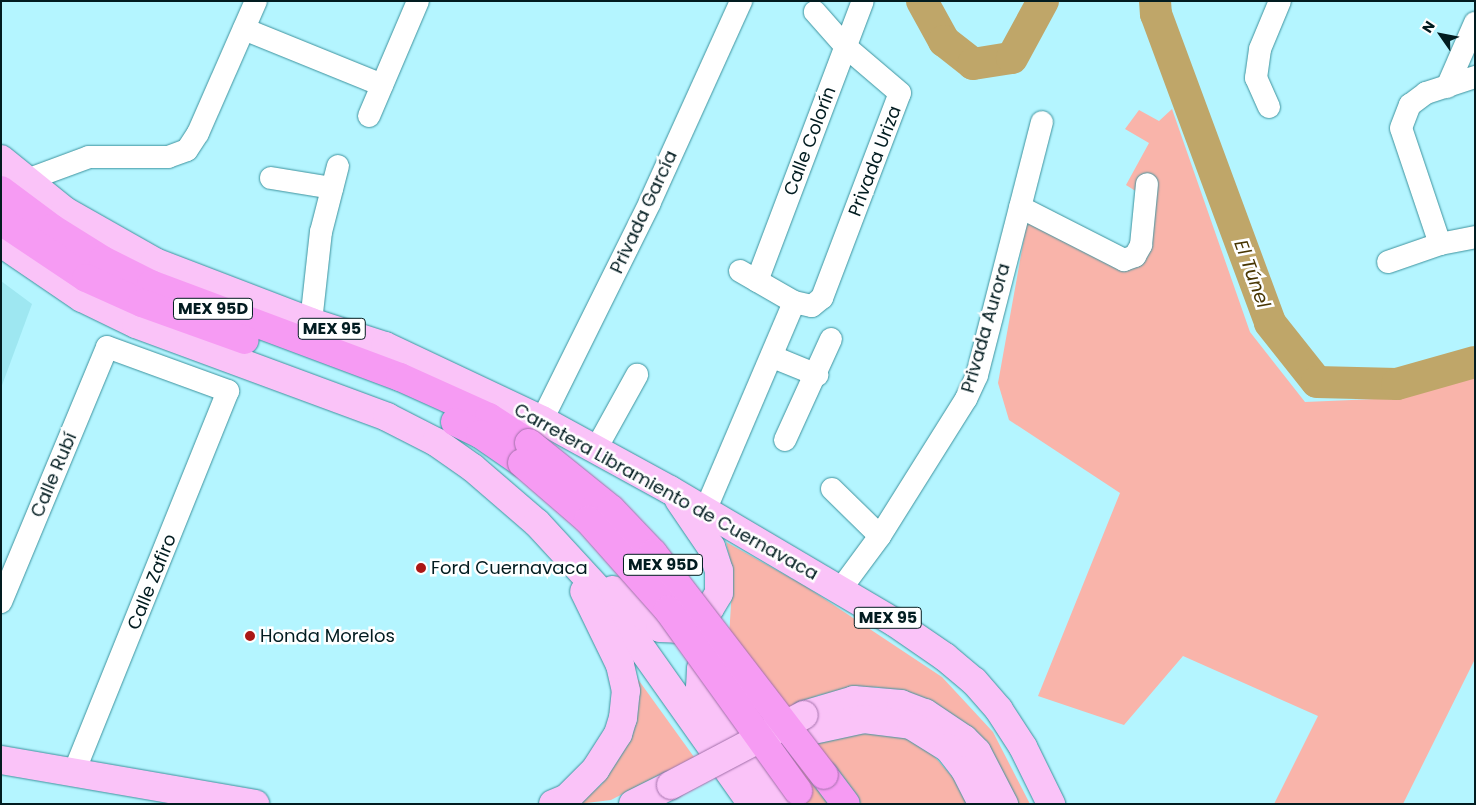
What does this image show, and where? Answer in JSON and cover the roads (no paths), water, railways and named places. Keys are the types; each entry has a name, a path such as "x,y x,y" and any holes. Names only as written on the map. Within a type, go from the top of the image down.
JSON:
{"highway":[{"name":"MEX 95D","path":"13,185 52,228 103,260 151,284 356,359 431,401 547,482 588,520 668,610 807,804"},
{"name":"MEX 95D","path":"1,221 86,278 134,300 357,380 490,417 529,443 611,509 687,594 846,804"}],"main road":[{"name":"Carretera Libramiento de Cuernavaca","path":"1,159 13,185 66,211 155,262 311,322 385,346 542,420 670,490 902,627 974,681 999,710 1023,747 1051,804"},
{"path":"1,243 82,298 136,324 386,417 436,442 473,468 660,628 677,629 695,623 710,608 719,592"},
{"path":"670,490 694,519 711,547 719,571 719,592 700,688 704,704 779,804"},
{"path":"537,523 606,598 752,804"},
{"path":"553,804 580,788 608,751 618,734 626,691 620,665 567,556"},
{"path":"633,804 673,796 854,700 901,704 925,713 964,738 977,752 1004,804"},
{"path":"673,796 760,738 808,723 864,719 911,725 948,748 965,770 982,804"},
{"path":"1,760 203,800 255,804"}],"street":[{"path":"13,185 89,157 168,157 186,150 198,134 256,1"},
{"path":"368,116 418,1"},
{"name":"Privada García","path":"542,420 650,202 740,1"},
{"name":"Calle Colorín","path":"803,304 749,276 846,47 863,1"},
{"path":"1269,107 1256,78 1260,49 1280,1"},
{"name":"Privada Uriza","path":"705,511 773,357 803,304 822,298 900,94 846,47 815,12"},
{"path":"1447,87 1475,23"},
{"path":"244,29 382,85"},
{"path":"1440,244 1401,128 1410,105 1426,93 1475,77"},
{"name":"Privada Aurora","path":"840,590 880,536 966,399 977,375 1042,122"},
{"path":"311,322 317,256 338,166"},
{"path":"272,178 332,188"},
{"path":"1020,207 1124,260 1134,256 1141,245 1147,184"},
{"path":"1388,262 1440,244 1475,237"},
{"path":"785,440 817,375 831,339"},
{"name":"Calle Zafiro","path":"74,773 228,391 107,347"},
{"name":"Calle Rubí","path":"1,602 107,347"},
{"path":"773,357 817,375"},
{"path":"596,449 638,374"},
{"path":"832,489 880,536"}],"waterway":[{"name":"El Túnel","path":"922,1 944,41 973,64 1012,58 1043,1"},
{"name":"El Túnel","path":"1155,1 1156,14 1270,323 1317,382 1397,384 1475,362"}],"place":[{"name":"Ford Cuernavaca","path":"421,568"},
{"name":"Honda Morelos","path":"250,636"}]}
